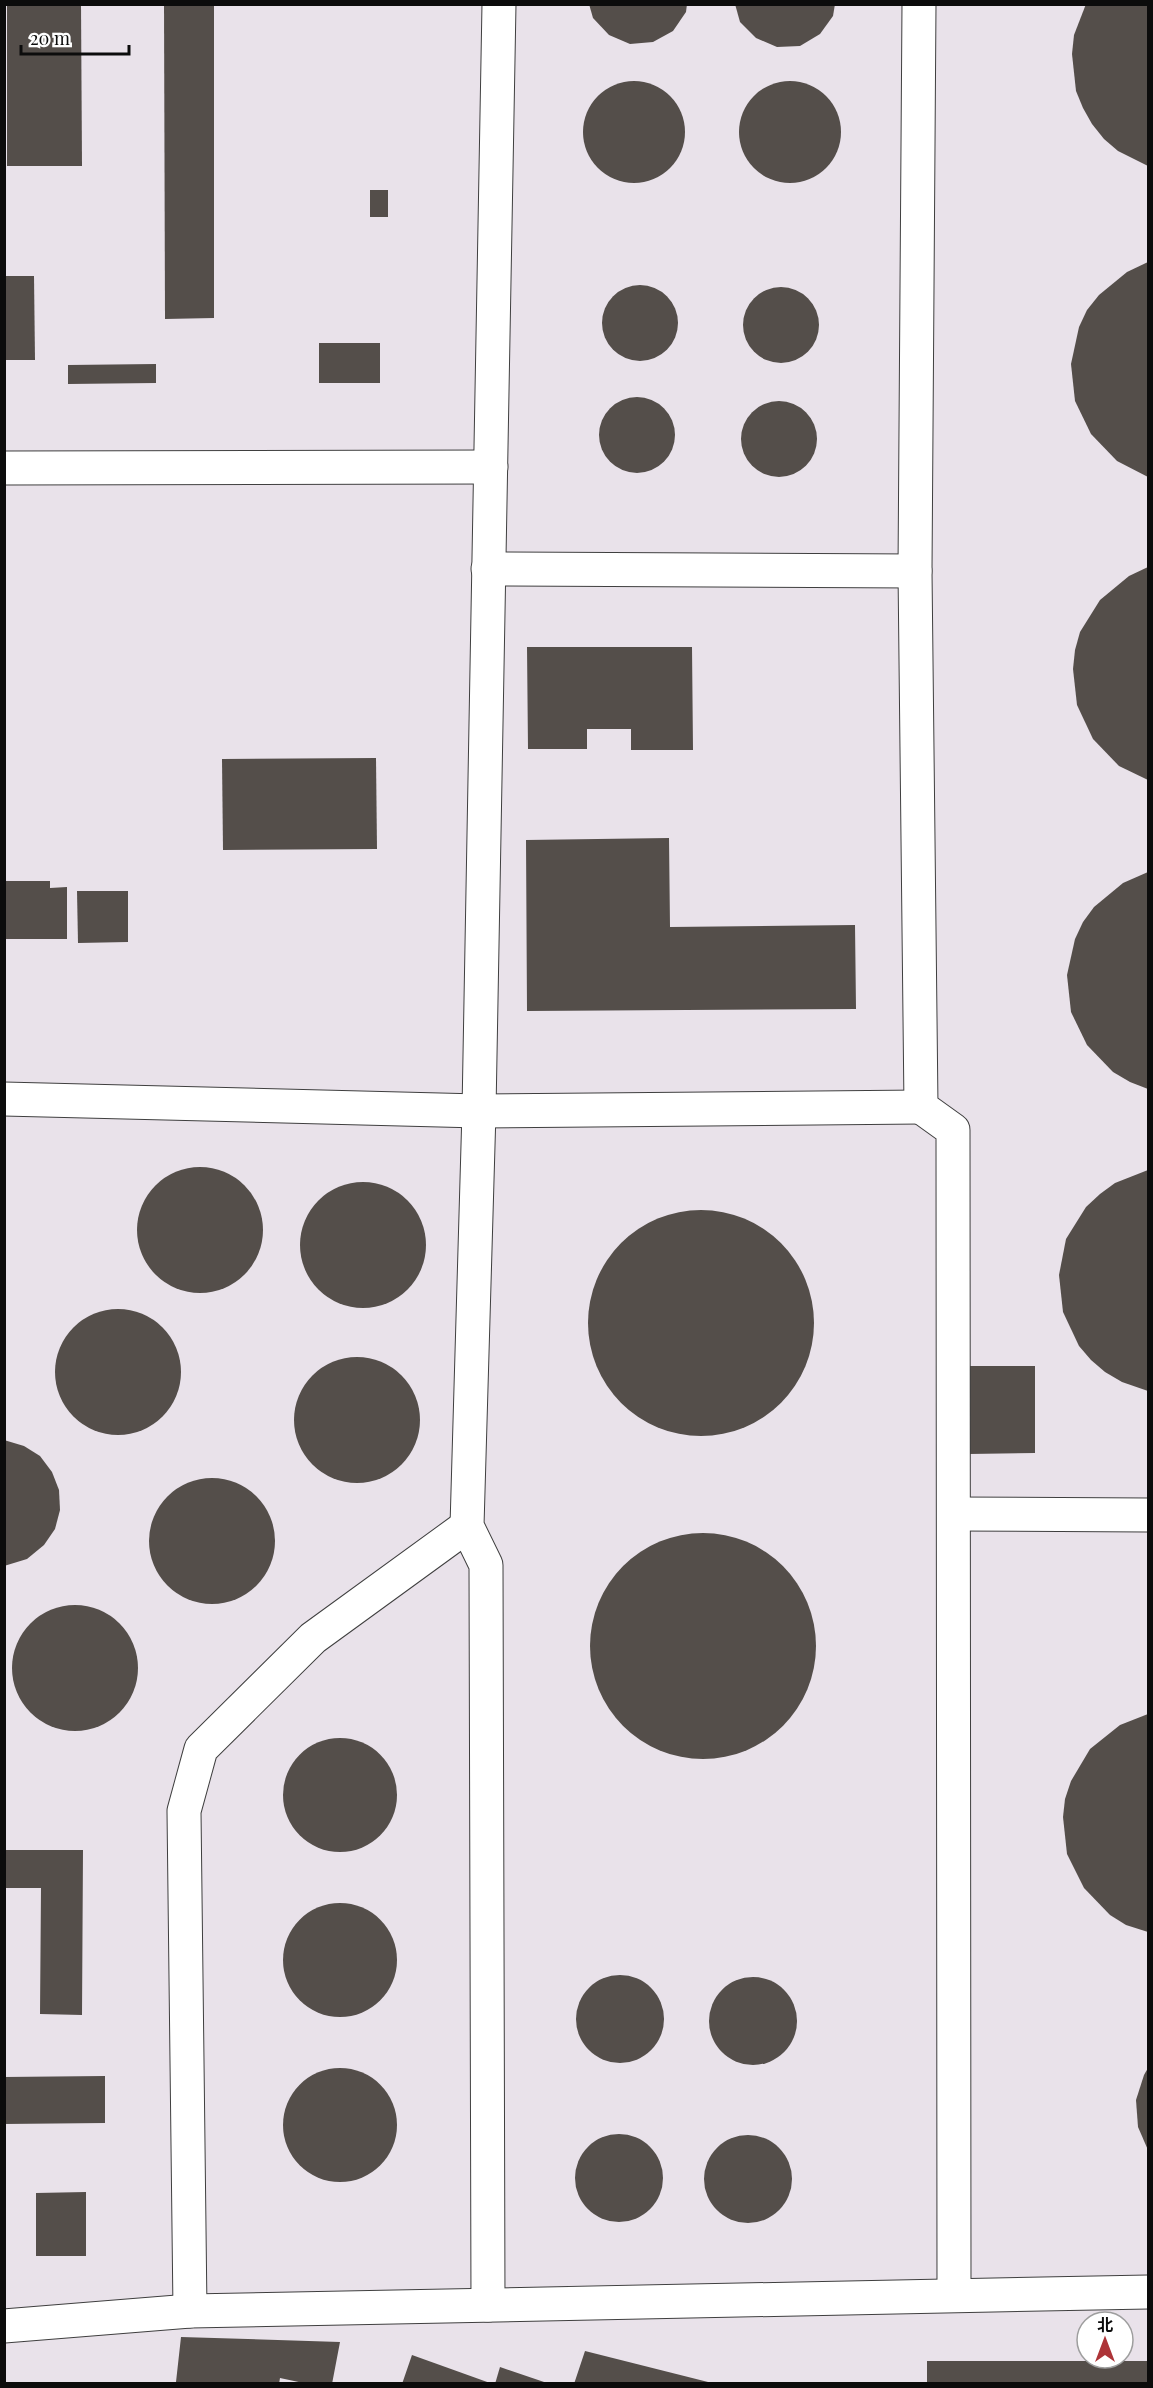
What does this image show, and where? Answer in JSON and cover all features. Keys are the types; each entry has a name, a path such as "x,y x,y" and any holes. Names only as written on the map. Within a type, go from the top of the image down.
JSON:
{"street":[{"path":"488,2305 486,1565 467,1526 479,1111 498,4"},
{"path":"919,4 915,571 921,1107"},
{"path":"4,468 491,467"},
{"path":"488,569 915,571"},
{"path":"8,1103 479,1111 921,1107 953,1130 954,2295"},
{"path":"955,1514 1149,1515"},
{"path":"190,2311 184,1811 201,1749 313,1638 467,1526"},
{"path":"4,2326 190,2311 1149,2292"}],"shaded area":[{"path":"5,5 1148,5 1148,2383 5,2384"}],"building":[{"path":"7,4 81,4 82,166 7,166"},
{"path":"164,4 214,4 214,318 165,319"},
{"path":"589,4 687,4 686,12 673,31 653,42 630,44 609,35 593,18"},
{"path":"735,4 835,4 833,16 820,34 800,46 777,47 756,38 740,22"},
{"path":"1086,4 1148,4 1148,166 1118,151 1104,139 1092,124 1076,91 1072,54 1074,35"},
{"path":"634,81 653,85 670,96 681,113 685,132 681,151 670,168 653,179 634,183 615,179 598,168 587,151 583,132 587,113 598,96 615,85"},
{"path":"790,81 809,85 826,96 837,113 841,132 837,151 826,168 809,179 790,183 771,179 754,168 743,151 739,132 743,113 754,96 771,85"},
{"path":"370,190 388,190 388,217 370,217"},
{"path":"1148,262 1148,477 1117,461 1091,434 1075,401 1071,364 1079,327 1087,310 1099,295 1127,272"},
{"path":"4,276 34,276 35,360 4,360"},
{"path":"640,285 655,288 667,296 675,308 678,323 675,338 667,350 655,358 640,361 625,358 613,350 605,338 602,323 605,308 613,296 625,288"},
{"path":"781,287 796,290 808,298 816,310 819,325 816,340 808,352 796,360 781,363 766,360 754,352 746,340 743,325 746,310 754,298 766,290"},
{"path":"319,343 380,343 380,383 319,383"},
{"path":"156,364 156,383 68,384 68,365"},
{"path":"637,397 652,400 664,408 672,420 675,435 672,450 664,462 652,470 637,473 622,470 610,462 602,450 599,435 602,420 610,408 622,400"},
{"path":"779,401 794,404 806,412 814,424 817,439 814,454 806,466 794,474 779,477 764,474 752,466 744,454 741,439 744,424 752,412 764,404"},
{"path":"1148,567 1148,780 1119,766 1093,739 1077,705 1073,669 1080,632 1100,600 1129,576"},
{"path":"527,647 692,647 693,750 631,750 631,729 587,729 587,749 528,749"},
{"path":"376,758 377,849 223,850 222,759"},
{"path":"669,838 670,927 855,925 856,1009 527,1011 526,840"},
{"path":"1148,872 1148,1089 1113,1072 1087,1045 1071,1012 1067,975 1075,939 1083,922 1094,907 1123,883"},
{"path":"4,881 50,881 50,888 67,887 67,939 4,939"},
{"path":"77,891 128,891 128,942 78,943"},
{"path":"200,1167 224,1172 245,1185 258,1206 263,1230 258,1254 245,1275 224,1288 200,1293 176,1288 155,1275 142,1254 137,1230 142,1206 155,1185 176,1172"},
{"path":"1148,1170 1148,1391 1122,1382 1105,1372 1079,1346 1063,1312 1059,1275 1066,1239 1086,1207 1115,1183"},
{"path":"363,1182 387,1187 408,1200 421,1221 426,1245 421,1269 408,1290 387,1303 363,1308 339,1303 318,1290 305,1269 300,1245 305,1221 318,1200 339,1187"},
{"path":"690,1210 712,1210 744,1218 754,1223 773,1235 789,1251 806,1280 812,1301 814,1323 812,1345 806,1366 789,1395 773,1411 744,1428 712,1436 690,1436 658,1428 648,1423 629,1411 613,1395 596,1366 588,1334 588,1312 596,1280 601,1270 613,1251 629,1235 658,1218"},
{"path":"118,1309 142,1314 163,1327 176,1348 181,1372 176,1396 163,1417 142,1430 118,1435 94,1430 73,1417 60,1396 55,1372 60,1348 73,1327 94,1314"},
{"path":"357,1357 381,1362 402,1375 415,1396 420,1420 415,1444 402,1465 381,1478 357,1483 333,1478 312,1465 299,1444 294,1420 299,1396 312,1375 333,1362"},
{"path":"969,1366 1035,1366 1035,1453 969,1454"},
{"path":"4,1440 24,1446 40,1456 52,1472 59,1490 60,1510 55,1529 44,1545 27,1559 4,1566"},
{"path":"212,1478 236,1483 257,1496 270,1517 275,1541 270,1565 257,1586 236,1599 212,1604 188,1599 167,1586 154,1565 149,1541 154,1517 167,1496 188,1483"},
{"path":"692,1533 714,1533 746,1541 756,1546 775,1558 791,1574 808,1603 814,1624 816,1646 814,1668 808,1689 791,1718 775,1734 746,1751 714,1759 692,1759 660,1751 650,1746 631,1734 615,1718 598,1689 590,1657 590,1635 598,1603 603,1593 615,1574 631,1558 660,1541"},
{"path":"75,1605 99,1610 120,1623 133,1644 138,1668 133,1692 120,1713 99,1726 75,1731 51,1726 30,1713 17,1692 12,1668 17,1644 30,1623 51,1610"},
{"path":"1148,1714 1148,1932 1126,1925 1110,1915 1084,1888 1067,1854 1063,1817 1065,1799 1071,1781 1090,1749 1120,1725"},
{"path":"340,1738 362,1743 380,1755 392,1773 397,1795 392,1817 380,1835 362,1847 340,1852 318,1847 300,1835 288,1817 283,1795 288,1773 300,1755 318,1743"},
{"path":"4,1850 83,1850 82,2015 40,2014 41,1888 4,1888"},
{"path":"340,1903 362,1908 380,1920 392,1938 397,1960 392,1982 380,2000 362,2012 340,2017 318,2012 300,2000 288,1982 283,1960 288,1938 300,1920 318,1908"},
{"path":"620,1975 645,1982 657,1994 664,2019 657,2044 645,2056 620,2063 595,2056 583,2044 576,2019 583,1994 595,1982"},
{"path":"753,1977 778,1984 790,1996 797,2021 790,2046 778,2058 753,2065 728,2058 716,2046 709,2021 716,1996 728,1984"},
{"path":"340,2068 362,2073 380,2085 392,2103 397,2125 392,2147 380,2165 362,2177 340,2182 318,2177 300,2165 288,2147 283,2125 288,2103 300,2085 318,2073"},
{"path":"1148,2068 1148,2150 1138,2127 1136,2100"},
{"path":"105,2076 105,2123 4,2124 4,2077"},
{"path":"619,2134 644,2141 656,2153 663,2178 656,2203 644,2215 619,2222 594,2215 582,2203 575,2178 582,2153 594,2141"},
{"path":"739,2135 757,2135 773,2142 785,2154 792,2170 792,2188 785,2204 773,2216 757,2223 739,2223 723,2216 711,2204 704,2188 704,2170 711,2154 723,2142"},
{"path":"86,2192 86,2256 36,2256 36,2193"},
{"path":"181,2337 340,2342 332,2384 308,2384 280,2378 279,2384 179,2384 176,2382"},
{"path":"585,2351 712,2383 574,2384"},
{"path":"412,2355 490,2383 490,2384 402,2384"},
{"path":"927,2361 1075,2361 1075,2370 1135,2370 1135,2361 1148,2361 1148,2384 927,2384"},
{"path":"500,2367 547,2383 547,2384 495,2384"}]}
